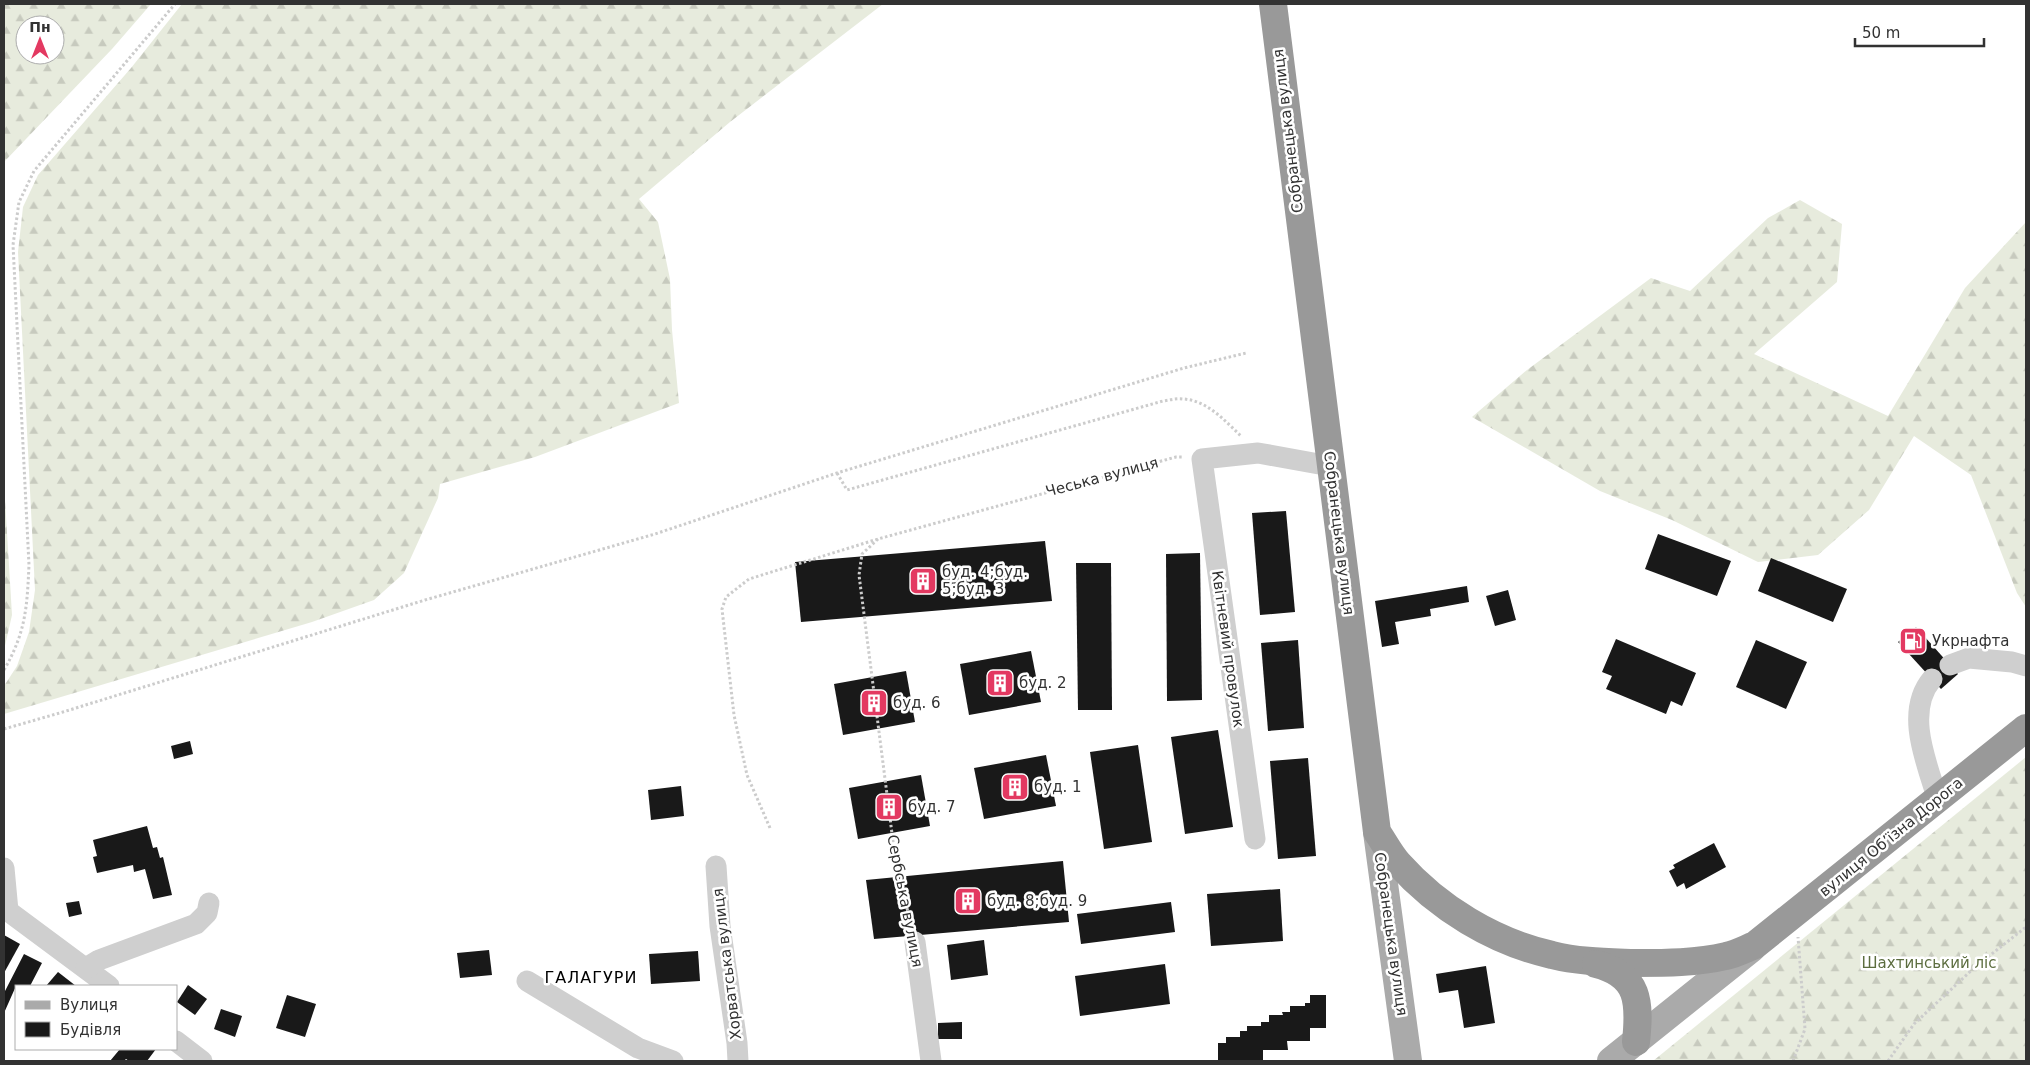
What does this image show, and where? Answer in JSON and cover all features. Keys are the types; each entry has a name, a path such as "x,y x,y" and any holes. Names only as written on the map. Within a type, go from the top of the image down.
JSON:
{"highway":[{"name":"Собранецька вулиця","path":"1273,4 1377,832"},
{"name":"вулиця Обʼїзна Дорога","path":"1377,832 1397,862 1423,888 1455,913 1508,942 1552,956 1580,960 1660,963 1728,956 1755,945 2026,728"},
{"path":"1580,960 1618,972 1632,987 1636,994 1638,1005 1636,1042"}],"main road":[{"name":"Собранецька вулиця","path":"1377,832 1408,1061"},
{"name":"вулиця Обʼїзна Дорога","path":"1611,1061 1755,945"}],"street":[{"path":"1202,459 1258,453 1330,466"},
{"name":"Квітневий провулок","path":"1202,459 1255,839"},
{"path":"1950,665 1969,658 2012,662 2026,666"},
{"path":"1932,679 1925,688 1920,700 1919,721 1924,756 1938,800"},
{"name":"Хорватська вулиця","path":"716,866 720,926 738,1061"},
{"path":"4,868 6,910 107,985"},
{"path":"86,968 99,960 196,924 207,913 209,903"},
{"name":"Сербська вулиця","path":"915,942 931,1061"},
{"path":"527,981 638,1048 673,1061"},
{"path":"178,1043 202,1061"}],"path":[{"path":"4,670 16,648 27,610 29,564 13,245 19,202 34,171 175,4"},
{"path":"4,729 425,600 655,534 838,473 1184,368 1246,353"},
{"path":"838,473 847,490 1164,401 1183,398 1198,402 1212,410 1258,453"},
{"name":"Чеська вулиця","path":"770,828 747,775 734,715 722,609 726,597 750,579 878,538 1176,457 1202,459"},
{"name":"Сербська вулиця","path":"878,538 862,554 859,575 896,865 915,942"},
{"path":"1793,1061 1805,1029 1797,912"},
{"path":"1888,1061 1914,1024 1974,968 2026,927"}],"green space":[{"path":"4,4 151,4 112,49 4,162"},
{"path":"182,4 883,4 730,122 639,199 658,222 670,279 672,330 679,403 535,457 440,484 438,498 404,573 374,600 312,622 4,714 4,686 17,666 29,632 35,590 18,252 23,207 38,175 131,68"},
{"path":"1800,200 1842,224 1837,282 1754,354 1888,416 1965,288 2026,222 2026,607 2017,593 1971,475 1914,436 1869,510 1818,555 1758,562 1672,520 1600,491 1472,417 1527,370 1651,278 1690,291 1768,218"},
{"path":"4,483 12,615 4,650"},
{"name":"Шахтинський ліс","path":"2026,757 2026,1061 1653,1061"}],"building":[{"path":"1286,511 1295,612 1260,615 1252,513"},
{"path":"1658,534 1731,561 1717,596 1645,569"},
{"name":"буд. 4;буд. 5;буд. 3","path":"1045,541 1052,601 801,622 795,562"},
{"path":"1200,553 1202,700 1167,701 1166,554"},
{"path":"1771,558 1847,589 1833,622 1758,591"},
{"path":"1076,563 1111,563 1112,710 1078,710"},
{"path":"1467,586 1469,602 1430,609 1431,616 1395,622 1399,644 1382,647 1375,601"},
{"path":"1508,590 1516,620 1495,626 1486,596"},
{"path":"1916,627 1958,674 1941,689 1898,642"},
{"path":"1616,639 1696,673 1682,706 1671,701 1666,714 1606,689 1612,676 1602,672"},
{"path":"1298,640 1304,728 1268,731 1261,643"},
{"path":"1756,640 1807,662 1786,709 1736,687"},
{"name":"буд. 2","path":"1031,651 1041,702 969,715 960,664"},
{"name":"буд. 6","path":"906,671 915,722 843,735 834,684"},
{"path":"1218,730 1233,827 1185,834 1171,737"},
{"path":"190,741 193,754 174,759 171,746"},
{"path":"1138,745 1152,842 1104,849 1090,752"},
{"name":"буд. 1","path":"1046,755 1056,806 984,819 974,768"},
{"path":"1308,758 1316,856 1278,859 1270,761"},
{"name":"буд. 7","path":"921,775 930,826 858,839 849,788"},
{"path":"681,786 684,816 651,820 648,790"},
{"path":"147,826 153,848 157,847 160,858 163,857 172,895 153,899 145,869 134,872 133,865 97,873 93,857 97,856 93,840"},
{"path":"1714,843 1726,867 1686,889 1684,883 1677,887 1669,871 1675,868 1673,865"},
{"name":"буд. 8;буд. 9","path":"1063,861 1069,922 874,939 866,880"},
{"path":"1280,889 1283,941 1211,946 1207,894"},
{"path":"79,901 82,914 69,917 66,903"},
{"path":"1171,902 1175,932 1081,944 1077,914"},
{"path":"4,935 20,944 4,973"},
{"path":"984,940 988,975 951,980 947,945"},
{"path":"489,950 492,975 460,978 457,953"},
{"path":"698,951 700,981 651,984 649,954"},
{"path":"24,954 42,963 31,985 15,985 4,1013 4,993"},
{"path":"1165,964 1170,1004 1080,1016 1075,976"},
{"path":"1486,966 1495,1023 1464,1028 1458,990 1439,993 1436,974"},
{"path":"58,972 75,985 47,985"},
{"path":"188,985 207,999 195,1015 178,1003"},
{"path":"287,995 316,1004 305,1037 276,1028"},
{"path":"1310,995 1326,995 1326,1028 1310,1028 1310,1041 1287,1041 1288,1050 1263,1050 1263,1061 1218,1061 1218,1043 1226,1043 1226,1037 1240,1037 1240,1031 1247,1031 1247,1026 1261,1026 1261,1022 1269,1022 1269,1015 1283,1015 1282,1012 1290,1012 1290,1006 1305,1006 1305,1003 1310,1003"},
{"path":"221,1009 242,1016 235,1037 214,1029"},
{"path":"962,1022 962,1039 938,1039 938,1023"},
{"path":"119,1050 155,1050 147,1061 129,1061 126,1059 124,1061 110,1061"}],"place":[{"name":"буд. 4;буд. 5;буд. 3","path":"923,581"},
{"name":"Укрнафта","path":"1913,641"},
{"name":"буд. 2","path":"1000,683"},
{"name":"буд. 6","path":"874,703"},
{"name":"буд. 1","path":"1015,787"},
{"name":"буд. 7","path":"889,807"},
{"name":"буд. 8;буд. 9","path":"968,901"}],"district":[{"name":"ГАЛАГУРИ","path":"591,977"}]}
